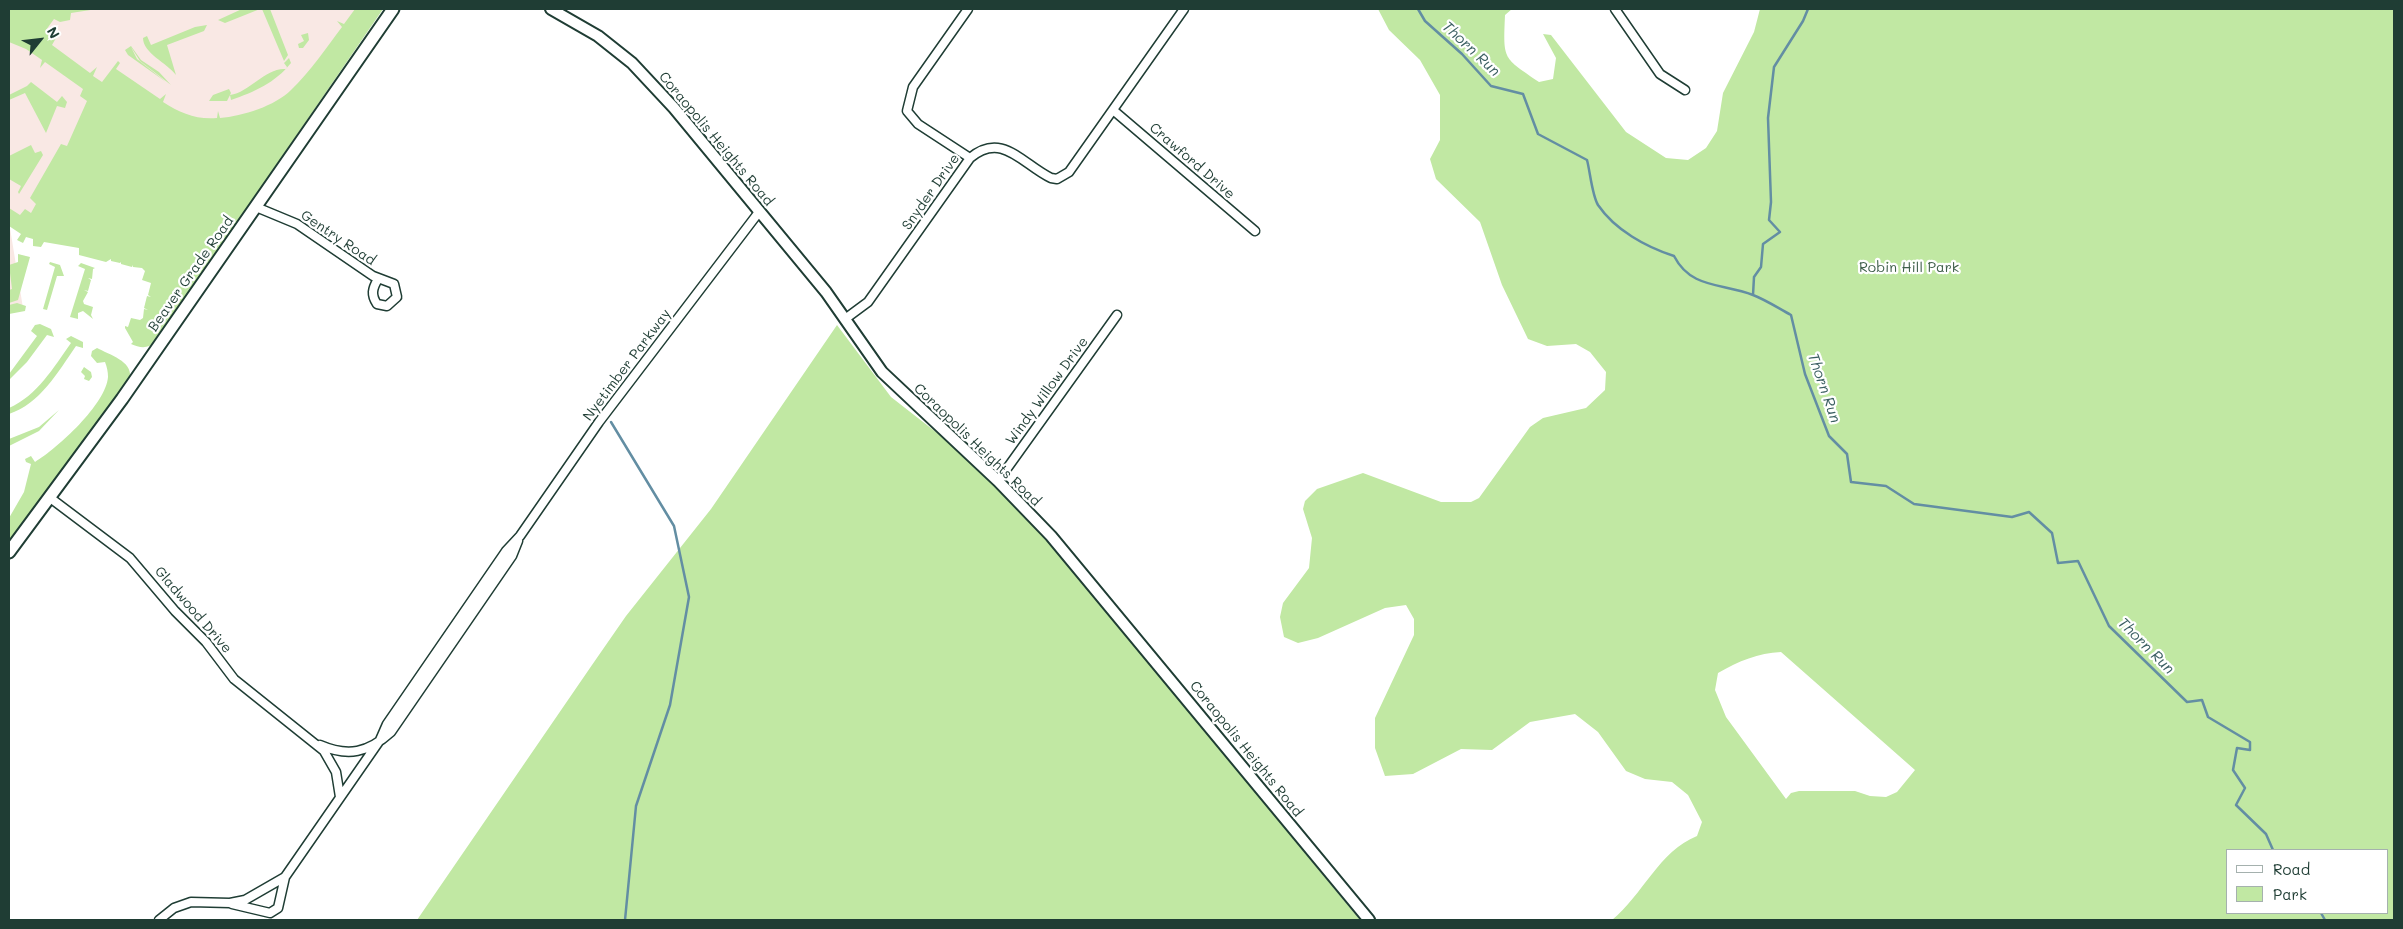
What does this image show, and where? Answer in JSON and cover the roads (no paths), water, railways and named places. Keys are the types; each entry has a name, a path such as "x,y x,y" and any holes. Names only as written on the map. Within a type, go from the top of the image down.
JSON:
{"main road":[{"name":"Beaver Grade Road","path":"9,552 122,398 393,9"}],"street":[{"name":"Coraopolis Heights Road","path":"551,9 598,36 632,63 674,108 826,292 882,372 998,481 1052,536 1369,920"},
{"path":"968,9 913,87 907,103 907,111 918,124 970,158"},
{"name":"Snyder Drive","path":"845,319 864,306 876,292 970,158 985,148 998,146 1043,175 1057,180 1064,177 1074,167 1184,9"},
{"path":"1615,9 1660,74 1685,90"},
{"name":"Crawford Drive","path":"1114,110 1255,232"},
{"name":"Gentry Road","path":"256,207 297,224 378,279"},
{"name":"Nyetimber Parkway","path":"285,877 380,740 394,728 411,704 512,556 520,536 599,422 760,212"},
{"name":"Windy Willow Drive","path":"998,481 1117,315"},
{"name":"Gladwood Drive","path":"49,497 130,558 175,611 206,642 234,679 324,751 336,772 340,797"},
{"name":"Gladwood Drive","path":"316,743 335,750 351,753 370,747 380,740"},
{"path":"230,904 245,900 285,877"},
{"path":"159,920 174,908 191,902 230,904 270,913 278,908 285,877"}],"waterway":[{"name":"Thorn Run","path":"1418,9 1425,21 1462,54 1491,86 1523,94 1538,134 1587,160 1596,201 1605,214 1622,230 1653,248 1674,256 1681,267 1698,280 1753,295 1791,315 1805,374 1829,436 1847,454 1851,482 1886,486 1914,504 2012,517 2029,512 2052,533 2058,563 2078,561 2109,626 2187,702 2202,700 2208,717 2250,742 2250,750 2237,748 2233,770 2245,788 2236,805 2266,834 2273,849"},
{"path":"1753,295 1754,277 1761,267 1763,244 1780,232 1769,220 1771,202 1768,118 1774,67 1803,21 1808,9"},
{"path":"611,422 674,526 689,597 670,705 636,806 625,920"},
{"name":"Thorn Run","path":"2322,914 2325,920"}],"park label":[{"name":"Robin Hill Park","path":"1909,268"}]}
